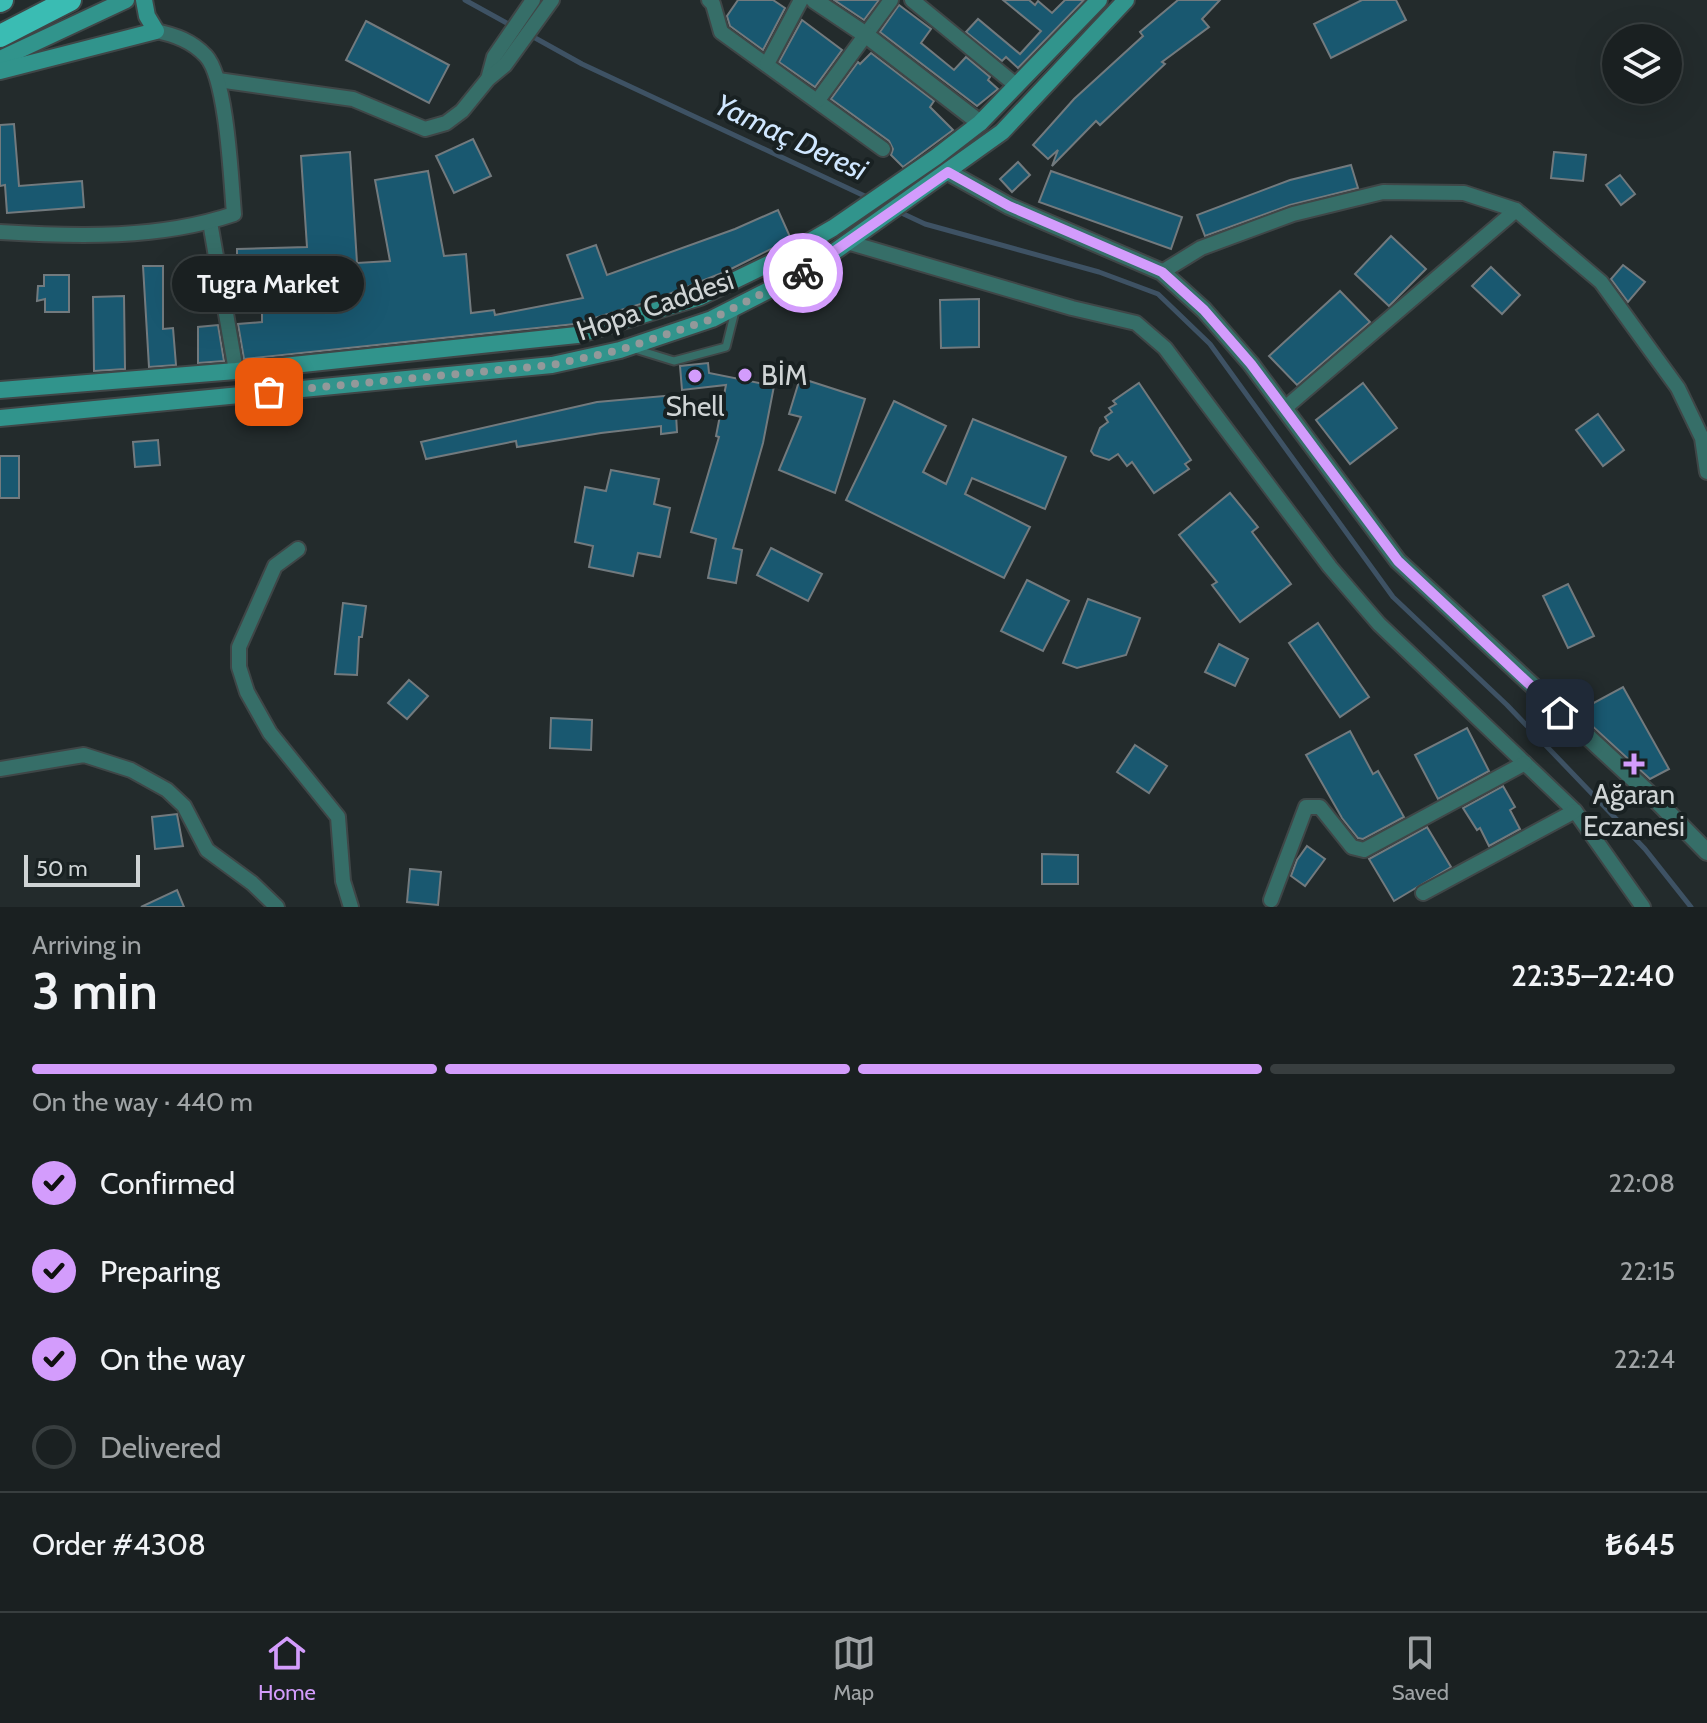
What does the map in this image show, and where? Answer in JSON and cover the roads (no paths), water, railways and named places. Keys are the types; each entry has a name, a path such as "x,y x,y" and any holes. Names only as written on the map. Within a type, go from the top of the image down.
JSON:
{"highway":[{"path":"0,36 70,0"}],"main road":[{"path":"0,59 126,0"},
{"path":"0,71 156,31 147,16 144,0"},
{"name":"Hopa Caddesi","path":"0,418 552,365 629,347 712,319 810,269 1002,132 1126,0"},
{"name":"Hopa Caddesi","path":"0,390 236,371 577,335 700,297 783,257 833,228 936,157 980,123 1097,1"}],"street":[{"path":"218,80 353,99 425,129 446,123 462,111 500,61 533,0"},
{"path":"500,61 552,0"},
{"path":"709,0 721,32 883,149"},
{"path":"767,64 801,0"},
{"path":"814,0 866,35 980,123"},
{"path":"818,100 891,0"},
{"path":"912,0 1017,86"},
{"path":"1097,1 1113,14"},
{"path":"0,232 61,236 180,228 234,214 218,80 207,56 180,36 156,31"},
{"path":"948,172 1009,206 1162,272 1204,310 1285,408 1398,561 1654,798 1707,852"},
{"path":"1162,272 1201,248 1293,214 1383,192 1464,193 1516,210 1601,282 1678,388 1702,438 1707,472"},
{"path":"1285,408 1516,210"},
{"path":"210,222 236,371"},
{"path":"847,242 1072,308 1136,323 1165,348 1330,567 1379,624 1575,811 1643,907"},
{"path":"298,549 275,566 239,647 239,667 247,692 270,733 338,817 343,881 351,907"},
{"path":"0,769 84,755 131,770 167,790 184,806 207,850 252,883 277,907"},
{"path":"1271,900 1306,807 1320,807 1352,847 1364,850 1525,763"},
{"path":"1423,893 1575,811"}],"lane":[{"path":"629,347 674,361 726,347 737,306"}],"waterway":[{"name":"Yamaç Deresi","path":"465,0 512,26"},
{"name":"Yamaç Deresi","path":"528,34 582,64 869,198"},
{"name":"Yamaç Deresi","path":"878,202 925,224 1099,272 1158,294 1210,344 1393,597 1507,705 1645,849 1691,907"}],"place":[{"name":"BİM","path":"745,375"},
{"name":"Shell","path":"695,376"},
{"name":"Tugra Market","path":"269,392"},
{"name":"Ağaran Eczanesi","path":"1634,764"}]}
